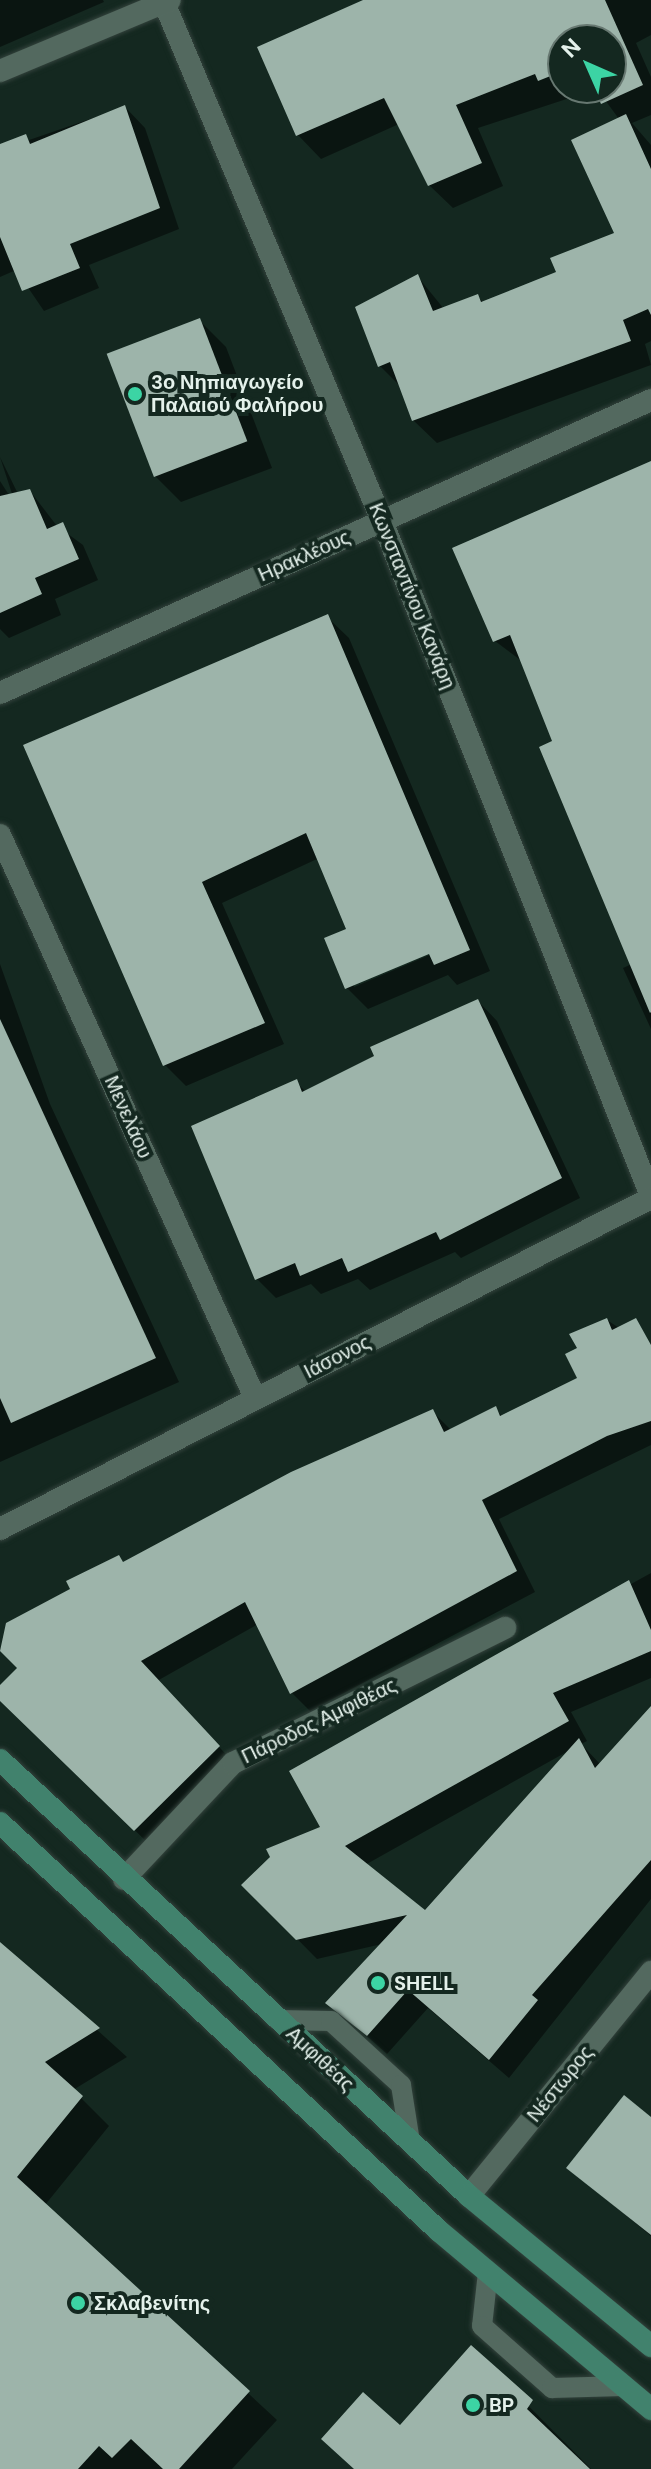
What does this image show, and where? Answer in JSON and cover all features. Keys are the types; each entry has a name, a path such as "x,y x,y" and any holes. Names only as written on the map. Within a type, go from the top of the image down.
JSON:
{"main road":[{"name":"Αμφιθέας","path":"0,1760 124,1879 469,2196 651,2346"},
{"path":"0,1823 488,2272 651,2409"}],"street":[{"path":"0,71 166,1"},
{"name":"Κωνσταντίνου Κανάρη","path":"166,1 382,521 651,1197"},
{"name":"Ηρακλέους","path":"0,693 651,400"},
{"name":"Μενελάου","path":"0,835 255,1398"},
{"name":"Ιάσονος","path":"0,1529 25,1520 255,1398 651,1197"},
{"name":"Ιάσονος","path":"0,1547 25,1520"},
{"name":"Πάροδος Αμφιθέας","path":"124,1879 233,1763 505,1628"},
{"name":"Νέστωρος","path":"469,2196 651,1972"}],"lane":[{"path":"278,2020 331,2021 401,2085 410,2142"},
{"path":"488,2272 482,2326 552,2388 624,2386"}],"building":[{"path":"363,0 605,0 616,24 547,24 547,77 538,81 535,74 456,105 482,163 428,186 384,98 296,136 257,47"},
{"path":"627,49 643,85 627,92"},
{"path":"125,105 160,208 70,244 80,268 22,291 0,237 0,144 26,134 30,144"},
{"path":"626,114 651,169 651,315 648,309 623,320 631,341 412,421 390,362 378,367 355,307 418,274 433,311 478,294 481,302 556,272 550,258 614,233 571,140"},
{"path":"200,318 247,441 154,477 107,354"},
{"path":"651,461 650,1013 539,747 552,741 510,635 493,642 452,548"},
{"path":"30,489 47,529 63,522 79,559 35,578 42,594 0,613 0,496"},
{"path":"328,614 470,950 434,965 429,954 345,989 324,938 346,929 306,833 202,882 265,1023 163,1066 23,745"},
{"path":"478,999 562,1178 440,1240 436,1232 348,1272 342,1258 300,1276 295,1263 255,1280 191,1126 297,1079 302,1092 374,1056 370,1047"},
{"path":"0,1019 156,1358 11,1423 0,1398"},
{"path":"607,1318 612,1330 636,1318 651,1345 651,1421 607,1436 482,1500 517,1571 290,1694 245,1602 141,1661 220,1746 134,1831 0,1701 0,1685 17,1668 0,1651 6,1623 70,1589 66,1581 119,1555 123,1562 291,1472 433,1409 444,1432 496,1406 500,1416 577,1378 565,1354 577,1348 569,1334"},
{"path":"629,1580 651,1630 651,1651 553,1693 569,1721 345,1846 425,1910 579,1738 595,1768 651,1706 651,1860 532,1995 538,2000 489,2060 408,1990 367,2036 325,2003 407,1915 296,1940 241,1885 270,1857 266,1849 320,1827 289,1771"},
{"name":"Σκλαβενίτης","path":"0,1942 100,2028 45,2062 83,2096 17,2177 250,2391 179,2469 163,2469 131,2439 112,2458 99,2446 78,2469 0,2469"},
{"path":"624,2095 651,2117 651,2235 566,2168"},
{"path":"471,2345 533,2400 527,2409 590,2469 354,2469 321,2439 363,2392 400,2425"}],"place":[{"name":"3ο Νηπιαγωγείο Παλαιού Φαλήρου","path":"135,394"},
{"name":"SHELL","path":"378,1983"},
{"name":"Σκλαβενίτης","path":"78,2303"},
{"name":"BP","path":"473,2405"}]}
